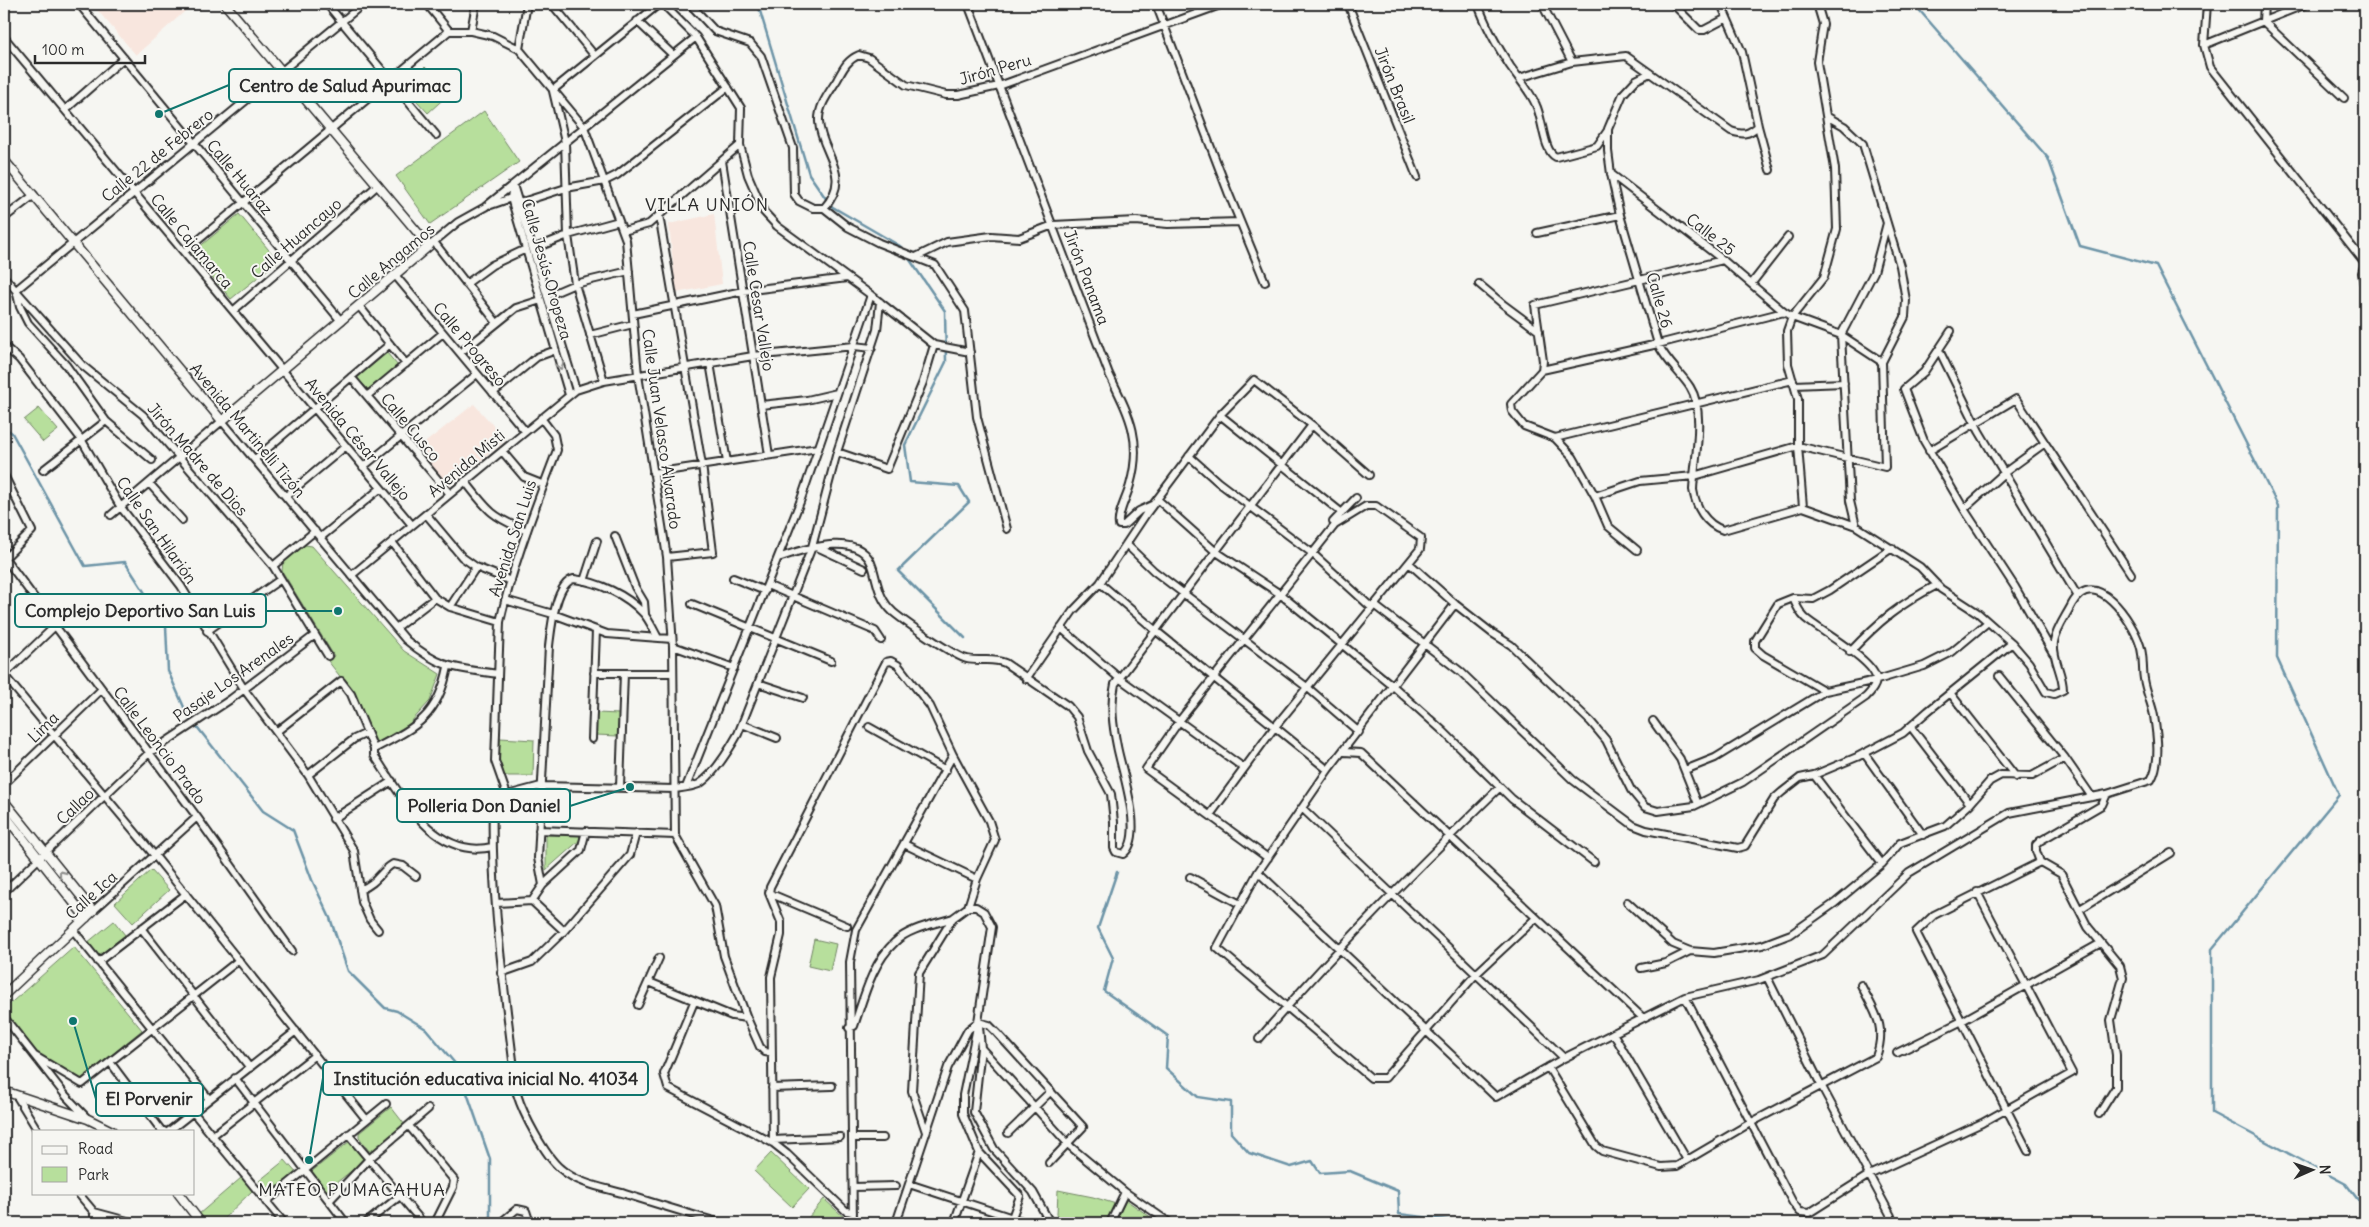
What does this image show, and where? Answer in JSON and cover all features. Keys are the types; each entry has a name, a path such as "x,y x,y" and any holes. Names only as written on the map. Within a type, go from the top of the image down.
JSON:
{"street":[{"name":"Calle Huaraz","path":"79,4 341,320"},
{"path":"225,4 378,186 432,244 497,323"},
{"path":"327,4 436,135"},
{"name":"Calle 22 de Febrero","path":"16,290 363,4"},
{"path":"427,4 449,30"},
{"path":"471,31 476,4"},
{"path":"184,252 449,30 471,31 493,36 519,49 526,4"},
{"path":"552,4 596,56"},
{"path":"604,381 575,284 568,235 565,142 553,90 658,4"},
{"path":"663,4 696,37 741,108 740,145 748,175 764,212 777,226 871,295 934,345 970,352"},
{"path":"690,4 715,31 750,43 761,56 793,148 794,194 799,201 813,208 824,208 848,227 879,244 935,265 964,311 977,417 1007,529"},
{"name":"Jirón Panama","path":"968,4 1109,374 1132,426 1136,445 1133,475 1118,519 1119,525 1124,525 1154,502"},
{"path":"1156,4 1265,282"},
{"name":"Jirón Peru","path":"824,208 833,198 836,180 834,162 822,135 819,121 821,106 850,59 859,55 869,58 906,85 946,95 999,86 1223,4"},
{"name":"Jirón Brasil","path":"1348,4 1417,177"},
{"path":"1478,4 1486,28 1536,104 1543,123 1547,149 1551,155 1556,157 1597,146 1608,129"},
{"path":"1542,4 1572,62"},
{"path":"1673,4 1699,30 1704,30 1727,18"},
{"path":"1721,4 1742,52 1758,126 1770,170"},
{"path":"1817,4 1823,24 1817,62 1828,117 1835,170 1837,229 1824,277 1792,317 1787,331 1788,364 1798,399 1798,446 1803,507 1856,526 1920,567 1938,585 1988,622 2012,643 2029,663 2046,692 2054,694 2063,690 2063,678 2055,657 2015,587 1930,451 1904,389 1924,372 1951,331"},
{"path":"2207,4 2204,45 2210,67 2365,263 2362,273 2365,291"},
{"path":"2264,4 2263,21 2344,98"},
{"path":"2204,45 2306,4"},
{"path":"637,22 673,55"},
{"name":"Calle Cajamarca","path":"4,37 282,370"},
{"name":"Calle Angamos","path":"111,515 458,222 485,207 696,37"},
{"name":"Calle Juan Velasco Alvarado","path":"519,49 584,127 626,240 638,375 667,558 673,642 675,835"},
{"path":"1519,78 1572,62 1626,56 1731,131 1743,135 1751,132 1758,126"},
{"path":"65,110 124,58"},
{"name":"Calle 26","path":"1650,73 1636,80 1623,94 1608,129 1611,174 1620,214 1658,344 1665,358 1691,388 1697,402 1698,428 1694,476 1696,503 1700,512 1723,530 1803,507"},
{"path":"485,207 605,181 628,168 728,87"},
{"path":"1596,496 1640,481 1694,476 1798,446 1847,456 1885,467 1882,362 1905,317 1906,300 1900,266 1863,144 1844,126 1828,117"},
{"path":"623,231 649,224 740,145"},
{"name":"Avenida Martinelli Tizón","path":"4,160 406,640 425,656 448,667 498,674"},
{"name":"Calle Cesar Vallejo","path":"722,161 769,456"},
{"name":"Calle 25","path":"1611,174 1752,283 1784,312 1792,317 1840,335 1882,362"},
{"name":"Calle Jesús Oropeza","path":"513,185 515,199 544,298 576,390"},
{"name":"Calle Huancayo","path":"233,311 378,186"},
{"path":"4,218 34,196"},
{"path":"1537,232 1620,214"},
{"path":"659,215 702,465 713,552 667,558"},
{"path":"466,284 492,265 529,249 568,235 620,221"},
{"path":"916,258 947,242 992,236 1019,238 1052,225 1136,221 1168,224 1240,222"},
{"path":"1856,526 1850,501 1840,335 1874,272 1887,223"},
{"path":"1752,283 1788,237"},
{"path":"1542,370 1543,361 1535,305 1723,260"},
{"path":"460,353 516,308 575,284 629,272"},
{"name":"Calle Progreso","path":"395,275 525,431"},
{"name":"Jirón Madre de Dios","path":"4,277 82,365 143,415 178,458 273,566 328,656"},
{"path":"632,314 674,307 743,291 847,278"},
{"path":"1479,284 1539,331"},
{"path":"16,290 20,307 28,323 66,365 106,421 152,460"},
{"path":"686,787 800,502 871,295"},
{"name":"Calle Jesús Oropeza","path":"544,298 569,395"},
{"path":"721,1223 597,1186 572,1176 561,1169 521,1110 517,1094 501,973 492,847 493,803 506,795 541,786 675,790 699,784 727,753 742,724 792,596 814,547 837,452 877,330 880,302"},
{"path":"359,306 406,364"},
{"path":"1637,550 1608,526 1596,496 1573,457 1555,438 1524,426 1512,411 1510,404 1542,370 1658,344 1784,312"},
{"path":"590,335 633,324"},
{"path":"367,396 443,333"},
{"path":"255,459 390,344"},
{"path":"837,452 887,469 924,382 934,345"},
{"name":"Calle San Hilarión","path":"4,346 19,358 81,440 120,506 181,586 244,689 308,774 333,819 354,851 360,890 370,920 378,930"},
{"name":"Avenida Misti","path":"352,576 576,390 604,381 753,356 854,346 872,348"},
{"path":"493,393 537,357 556,350"},
{"path":"1939,350 1975,423 2077,595"},
{"path":"710,363 726,462"},
{"name":"Avenida César Vallejo","path":"282,370 412,525"},
{"path":"363,467 477,374"},
{"name":"Calle Cusco","path":"351,377 450,494"},
{"path":"1026,679 1073,611 1100,583 1154,502 1220,415 1254,380 1312,425 1369,475"},
{"path":"1555,438 1697,402 1794,382 1844,383"},
{"path":"761,405 807,400 837,393"},
{"path":"1930,451 2016,399 2131,574"},
{"path":"1220,415 1342,513"},
{"name":"Avenida San Luis","path":"506,795 495,761 500,622 527,531 557,445 554,435 541,418"},
{"path":"43,470 106,421"},
{"path":"778,558 831,544 857,549 864,553 873,566 880,595 894,612 957,655 966,659 998,660 1068,706 1077,718 1088,751 1111,794 1114,848 1120,854 1129,849 1133,834 1132,816 1113,721 1114,684 1312,425"},
{"path":"1964,508 2004,473 2045,443"},
{"path":"286,496 346,446"},
{"path":"653,473 818,448"},
{"path":"502,450 524,477 544,486"},
{"path":"1189,456 1249,506 1312,553 1373,607 1462,672 1574,780 1633,825 1646,830 1738,848 1745,846 1774,799 1800,778 1814,775 1904,733 1928,711 2012,643"},
{"path":"4,476 32,531 4,558"},
{"path":"465,481 487,509 499,520 527,531"},
{"path":"149,482 182,520"},
{"path":"320,538 381,488"},
{"path":"1335,525 1334,522 1356,498"},
{"path":"1154,502 1215,551 1280,594 1341,646 1393,686 1443,731 1512,799 1594,862"},
{"path":"1210,814 1274,728 1420,549 1420,538 1376,506 1366,506 1335,525 1180,720 1146,769 1268,858"},
{"path":"426,514 462,557 476,567 511,581"},
{"path":"273,566 315,531"},
{"path":"615,536 635,587 644,602 645,614"},
{"path":"584,581 597,541"},
{"path":"392,542 435,598 450,607 500,622"},
{"path":"1126,544 1154,571 1245,638 1308,688 1359,732"},
{"path":"814,547 864,569"},
{"path":"1825,691 1755,648 1755,641 1778,604 1793,598 1813,599 1830,590 1892,548"},
{"name":"Calle Leoncio Prado","path":"4,558 196,817 292,951"},
{"path":"1409,563 1455,604 1492,633 1511,645 1591,722 1606,740 1631,790 1645,807 1658,811 1698,804 1743,782 1866,698 1873,690 1876,680 1872,668 1862,658 1850,652 1804,617 1797,608 1793,598"},
{"path":"450,607 476,567"},
{"path":"733,578 792,596 875,631 881,640"},
{"path":"207,631 281,579"},
{"path":"543,886 538,858 549,646 553,614 567,582 574,579 604,586 632,603 645,614 657,636"},
{"path":"1100,583 1274,728 1328,770"},
{"path":"1850,652 1874,627 1906,601 1938,585"},
{"path":"1258,872 1496,1098 1564,1058 1686,997 1767,977 1823,955 1909,873 2009,813 2107,794 2151,780 2156,771 2154,715 2144,681 2141,648 2134,628 2118,607 2102,593 2088,590 2077,595 2054,640 2055,657"},
{"path":"396,628 435,598"},
{"path":"505,600 553,614 607,634 633,637 657,636 734,668"},
{"path":"692,604 775,640 831,661"},
{"path":"1455,604 1344,752 1328,770 1258,872 1217,948 1371,1078 1385,1078 1476,974 1536,918"},
{"path":"1685,770 1715,758 1825,691 1876,680 1924,666 1952,652 1988,622"},
{"path":"55,626 4,675 186,894 366,1120"},
{"path":"1061,628 1119,678 1180,720 1244,768"},
{"path":"592,739 596,630"},
{"name":"Pasaje Los Arenales","path":"166,740 231,699 316,635"},
{"path":"773,1141 771,977 782,935 781,922 770,887 886,662 891,661 898,665 930,706 953,755 989,821 995,840 977,879 968,907 953,918 910,932 895,941 868,983 854,1026 849,1028"},
{"path":"374,749 416,726 424,718 441,694 448,667"},
{"path":"594,673 673,673"},
{"path":"620,787 624,673"},
{"path":"1999,676 2065,758 2092,797"},
{"path":"276,732 341,681 350,694 374,749 374,755 415,815 452,844 469,849 492,847"},
{"path":"758,683 803,698"},
{"name":"Lima","path":"4,784 102,689"},
{"path":"1951,694 2016,777"},
{"path":"1653,721 1680,759 1698,804"},
{"path":"742,724 777,738"},
{"path":"869,727 946,770"},
{"path":"1911,727 1970,804"},
{"path":"308,774 354,739 367,733"},
{"name":"Callao","path":"4,892 149,753 166,740"},
{"path":"1344,752 1361,754 1643,1018"},
{"path":"1864,753 1923,835"},
{"path":"853,1223 853,1138 849,1028 850,962 856,930 953,755"},
{"path":"1627,902 1673,944 1690,951 1714,953 1762,945 1791,934 1834,903 1882,864 1900,843 1945,826 1970,804 1990,781 2001,775 2016,777 2032,776 2065,758"},
{"path":"1814,775 1882,864"},
{"path":"333,819 392,781"},
{"path":"1259,1039 1286,1007 1449,836 1500,787"},
{"path":"2099,1114 2116,1087 2116,1055 2111,1020 2123,978 2120,966 2088,927 2061,874 2040,862 2036,845 2102,805 2107,794"},
{"path":"4,801 86,918"},
{"path":"1302,808 1564,1058"},
{"path":"4,814 93,911"},
{"name":"Calle Ica","path":"4,994 196,817"},
{"path":"540,830 675,835 715,906 724,956 747,1018 760,1047 765,1052 771,1053"},
{"path":"532,901 543,886 581,850 586,831"},
{"path":"501,973 532,962 564,931 630,855 636,833"},
{"path":"904,844 977,879"},
{"path":"2080,909 2171,853"},
{"path":"2028,1151 1916,932 1934,915 2040,862"},
{"path":"360,890 372,885 386,868 393,864 403,866 416,876"},
{"path":"1190,876 1240,904"},
{"path":"770,892 847,926"},
{"path":"1686,997 1793,1203 1800,1212 1809,1213 1869,1175 1982,1123 2072,1073 1977,892"},
{"path":"98,962 186,894"},
{"path":"496,903 532,901 564,931"},
{"path":"968,907 980,908 992,927 978,1022 963,1095 963,1114 979,1152 1020,1196 1011,1220"},
{"path":"926,1132 912,1091 918,973 953,918"},
{"path":"141,928 250,1068"},
{"path":"73,930 209,1099"},
{"path":"1897,1053 1962,1020 2101,942"},
{"path":"1640,968 1666,963 1690,951"},
{"path":"638,1005 659,958"},
{"path":"35,1056 82,1084 239,960"},
{"path":"1767,977 1821,1085 1891,1216"},
{"path":"649,982 732,1016 747,1018"},
{"path":"1548,1067 1596,1146 1602,1151 1661,1167 1671,1167 1876,1057 1882,1041 1880,1024 1861,985"},
{"path":"694,1002 664,1074 668,1088 773,1141 846,1211 853,1212"},
{"path":"4,1017 66,1096 88,1119"},
{"path":"978,1022 981,1048 974,1112 994,1148 1033,1192 1050,1223"},
{"path":"978,1022 989,1025 1083,1127 1049,1163"},
{"path":"896,1223 948,1067 968,1030 978,1022"},
{"path":"170,1130 296,1031"},
{"path":"1614,1033 1687,1160"},
{"path":"981,1048 1033,1108 1069,1144 1125,1192 1170,1223"},
{"path":"212,1136 315,1055"},
{"path":"110,1062 161,1130"},
{"path":"235,1078 346,1223"},
{"path":"772,1088 832,1086"},
{"path":"4,1091 88,1119 110,1130"},
{"path":"1008,1133 1051,1091"},
{"path":"16,1095 37,1130"},
{"path":"266,1202 304,1169 386,1104"},
{"path":"329,1201 369,1159 428,1108"},
{"path":"193,1112 284,1223"},
{"path":"409,1126 454,1180 453,1187 435,1223"},
{"path":"348,1134 422,1223"},
{"path":"773,1141 840,1137"},
{"path":"853,1138 883,1138"},
{"path":"954,1223 979,1152"},
{"path":"909,1184 962,1201 1011,1220 1028,1223"},
{"path":"853,1187 896,1186"},
{"path":"1110,1223 1125,1192"},
{"path":"79,1194 94,1212 135,1223"},
{"path":"179,1194 201,1223"},
{"path":"366,1223 400,1196"},
{"path":"500,1223 517,1209 526,1211 530,1223"},
{"path":"94,1212 95,1223"}],"shaded area":[{"path":"92,4 193,4 136,55"},
{"path":"714,214 722,284 676,293 669,224"},
{"path":"474,404 506,440 449,487 417,449"}],"green space":[{"path":"425,67 450,93 428,113 404,87"},
{"path":"484,111 519,162 430,224 396,176"},
{"path":"239,214 278,261 231,299 192,253"},
{"path":"387,353 398,366 368,389 357,378"},
{"path":"39,408 58,430 43,442 24,420"},
{"path":"305,545 312,546 404,651 440,674 430,701 409,724 377,743 353,693 328,661 334,656 282,571 283,562"},
{"path":"597,713 619,714 618,736 596,735"},
{"path":"500,738 534,740 533,776 498,776"},
{"path":"546,835 581,835 581,839 546,870"},
{"path":"151,870 169,890 133,923 115,903"},
{"path":"114,921 125,935 98,956 87,943"},
{"path":"814,939 836,944 830,971 808,966"},
{"path":"74,947 142,1030 81,1080 38,1054 4,1011"},
{"path":"391,1107 405,1125 373,1151 369,1151 359,1137 359,1133"},
{"path":"350,1141 365,1160 326,1191 311,1172"},
{"path":"771,1153 809,1189 792,1207 754,1171"},
{"path":"285,1160 298,1175 272,1197 259,1181"},
{"path":"241,1178 253,1190 219,1223 207,1223 199,1214"},
{"path":"1058,1190 1116,1204 1106,1223 1059,1223 1057,1214"},
{"path":"824,1199 846,1219 843,1223 814,1223 808,1218"},
{"path":"1126,1200 1159,1223 1115,1223"}],"waterway":[{"path":"756,4 760,11 809,174 831,206 900,246 903,250"},
{"path":"1914,4 2048,158 2080,246 2156,266 2278,506 2277,658 2339,795 2212,949 2212,1113 2346,1184 2365,1209"},
{"path":"908,257 945,311 946,362 905,445 910,482 959,486 969,502 898,571 965,638"},
{"path":"4,427 12,433 85,566 125,562 166,626 168,671 187,714 263,811 293,830 312,880 330,918 348,971 385,1008 397,1011 426,1029 458,1067 490,1159 490,1223"},
{"path":"1117,872 1098,928 1113,958 1104,991 1168,1036 1166,1068 1198,1097 1231,1102 1231,1133 1249,1153 1291,1167 1312,1161 1320,1173 1350,1171 1398,1191 1399,1214 1470,1223"}],"place":[{"name":"Centro de Salud Apurimac","path":"159,114"},
{"name":"Complejo Deportivo San Luis","path":"338,611"},
{"name":"Polleria Don Daniel","path":"630,787"},
{"name":"El Porvenir","path":"73,1021"},
{"name":"Institución educativa inicial No. 41034","path":"309,1160"}],"district":[{"name":"VILLA UNIÓN","path":"707,204"},
{"name":"MATEO PUMACAHUA","path":"352,1189"}]}
